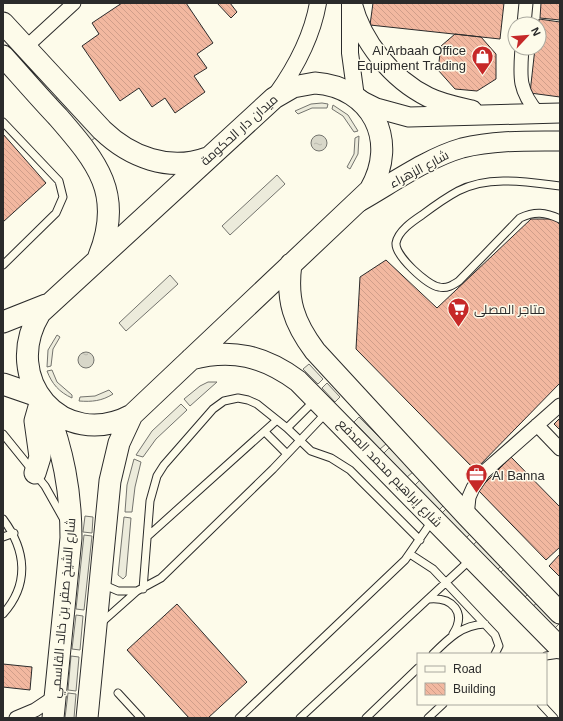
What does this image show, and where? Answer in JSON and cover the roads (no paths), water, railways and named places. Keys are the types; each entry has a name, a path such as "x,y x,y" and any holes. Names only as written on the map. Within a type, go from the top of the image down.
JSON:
{"main road":[{"path":"351,3 370,44 397,76 419,92 436,101 487,114"},
{"path":"3,23 102,130 127,150 147,158 172,163 197,162 208,158"},
{"path":"3,44 18,59 25,60 29,52"},
{"path":"8,65 84,147 99,169 104,182 108,208 106,233 99,257"},
{"name":"ميدان دار الحكومة","path":"315,83 336,87 358,99 368,108 378,127 382,149 379,170 375,180 370,190 355,205 132,415 111,424 88,425 65,419 42,400 27,373 26,348 33,323 49,304 274,98 293,87 315,83"},
{"path":"358,99 387,111 409,117 448,117 487,114 560,114"},
{"name":"شارع الزهراء","path":"355,205 436,158 462,148 490,143 560,141"},
{"name":"شارع إبراهيم محمد المدفع","path":"291,264 289,289 290,301 306,340 467,516 560,613"},
{"path":"3,322 49,304"},
{"name":"شارع إبراهيم محمد المدفع","path":"191,359 222,353 255,358 288,373 323,404 560,648"},
{"path":"3,384 42,400 35,421 40,457 35,473"},
{"name":"شارع الشيخ صقر بن خالد القاسمي","path":"42,400 66,469 69,491 71,538 53,718"},
{"path":"87,718 112,469 119,443 132,415"}],"street":[{"path":"29,52 74,3"},
{"path":"274,98 305,47 313,25 318,3"},
{"path":"351,3 350,53 358,99"},
{"path":"525,16 526,3"},
{"path":"522,56 521,83 524,94 538,113"},
{"path":"467,516 469,497 484,472 560,405"},
{"path":"538,425 560,449"},
{"path":"16,718 35,710 56,696"}],"lane":[{"path":"3,122 59,181 63,197 56,213 3,265"},
{"path":"560,186 521,182 490,182 459,190 410,223 398,236 397,250 400,256 429,282 441,288 447,287 459,281 520,218 539,212 549,214 560,219"},
{"path":"140,590 148,536 150,501 157,476 213,409 224,401 238,398 248,400 277,420 311,451 331,458 350,470 420,540"},
{"path":"287,428 323,404"},
{"path":"96,627 140,590 153,583 169,571 287,454 299,440 323,404"},
{"path":"148,536 277,420"},
{"path":"265,432 287,454"},
{"path":"4,436 35,473 54,500 71,538"},
{"path":"239,718 397,569 410,554 434,518"},
{"path":"3,519 14,534 20,550 20,580 13,602 3,614"},
{"path":"3,537 14,534"},
{"path":"410,554 426,563 486,624 498,640 499,646 496,653"},
{"path":"301,718 473,558"},
{"path":"100,583 118,591 140,590"},
{"path":"429,599 446,600 453,604 458,611 458,626 452,636"},
{"path":"434,653 452,636 467,626 486,624"},
{"path":"547,656 560,654"},
{"path":"366,718 417,669"},
{"path":"118,693 141,718"},
{"path":"428,718 442,705"},
{"path":"542,705 554,718"}],"water":[{"path":"319,135 325,137 327,143 325,149 319,151 313,149 311,143 313,137"},
{"path":"86,352 92,354 94,360 92,366 86,368 80,366 78,360 80,354"}],"place":[{"name":"Al Arbaah Office Equipment Trading","path":"482,76"},
{"name":"متاجر المصلى","path":"459,328"},
{"name":"Al Banna","path":"476,494"}]}
